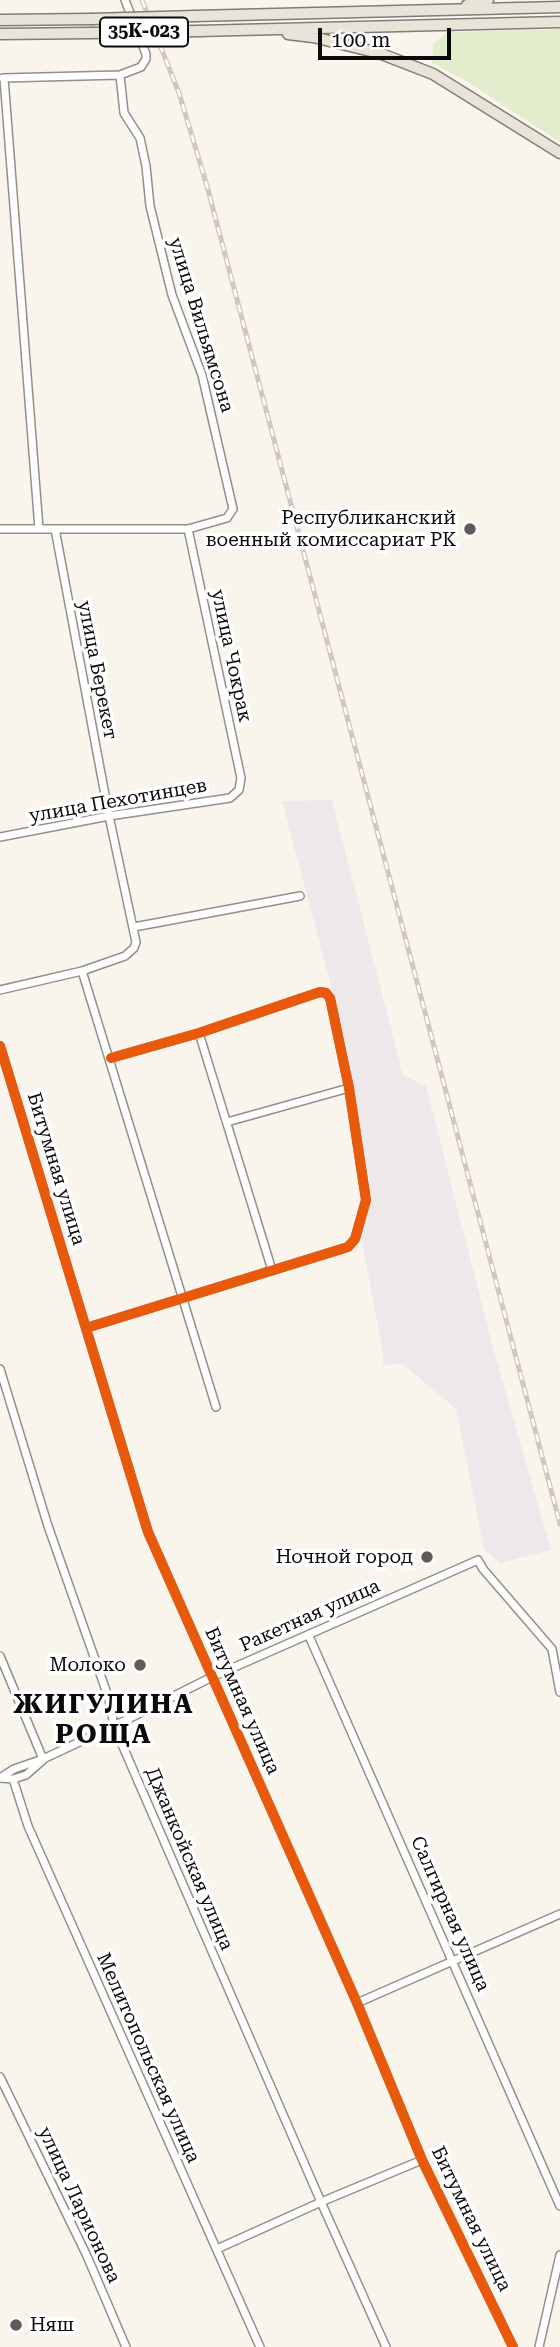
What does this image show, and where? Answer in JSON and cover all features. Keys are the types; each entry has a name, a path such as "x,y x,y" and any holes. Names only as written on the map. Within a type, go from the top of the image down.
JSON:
{"main road":[{"path":"437,11 488,0"},
{"name":"35К-023","path":"1,15 72,20 560,7"},
{"name":"35К-023","path":"0,35 560,22"},
{"path":"244,29 313,37 405,62 459,89 560,153"}],"street":[{"path":"39,529 2,78 120,75 137,70 146,59 146,54 125,0"},
{"name":"улица Вильямсона","path":"120,75 124,113 139,138 150,206 172,295 202,375 233,505 227,518 188,529"},
{"path":"0,529 188,529"},
{"name":"улица Берекет","path":"55,529 109,817 136,942 125,957 82,971"},
{"name":"улица Чокрак","path":"188,529 241,778 239,790"},
{"name":"улица Пехотинцев","path":"0,837 230,798 239,790"},
{"path":"134,927 300,896"},
{"path":"0,990 82,971 111,1058 216,1407"},
{"path":"86,1328 348,1247 355,1239 365,1206 349,1088 330,998 323,992 111,1058"},
{"path":"199,1032 272,1270"},
{"name":"Битумная улица","path":"0,1046 148,1532 357,2003 422,2160 513,2347"},
{"path":"227,1122 349,1088"},
{"name":"Джанкойская улица","path":"0,1369 48,1526 109,1699 114,1726 386,2347"},
{"name":"Ракетная улица","path":"0,1778 14,1769 43,1759 212,1677 478,1560 552,1649 560,1692"},
{"name":"Салгирная улица","path":"309,1636 560,2206"},
{"path":"0,1656 43,1759"},
{"name":"Ракетная улица","path":"0,1778 13,1779 26,1775 43,1759"},
{"name":"Мелитопольская улица","path":"13,1779 28,1826 260,2347"},
{"path":"357,2003 560,1914"},
{"name":"улица Ларионова","path":"0,2077 87,2256 126,2347"},
{"path":"216,2249 422,2160"},
{"path":"539,2347 560,2255"}],"shaded area":[{"path":"332,800 403,1075 426,1086 493,1347 551,1550 500,1563 484,1549 456,1409 403,1364 383,1365 361,1237 372,1196 345,1039 282,801"}],"green space":[{"path":"560,29 560,142 466,81 432,63 433,44 447,32"}],"railway":[{"path":"142,0 179,93 207,186 560,1524"}],"cycle path":[{"path":"86,1328 348,1247 355,1239 366,1200 349,1088 330,998 326,993 320,992 199,1033 111,1058"},
{"path":"0,1046 148,1532 357,2003 422,2160 513,2347"}],"place":[{"name":"Республиканский военный комиссариат РК","path":"470,529"},
{"name":"Ночной город","path":"427,1557"},
{"name":"Молоко","path":"140,1665"},
{"name":"Няш","path":"16,2325"}],"district":[{"name":"ЖИГУЛИНА РОЩА","path":"104,1720"}]}
